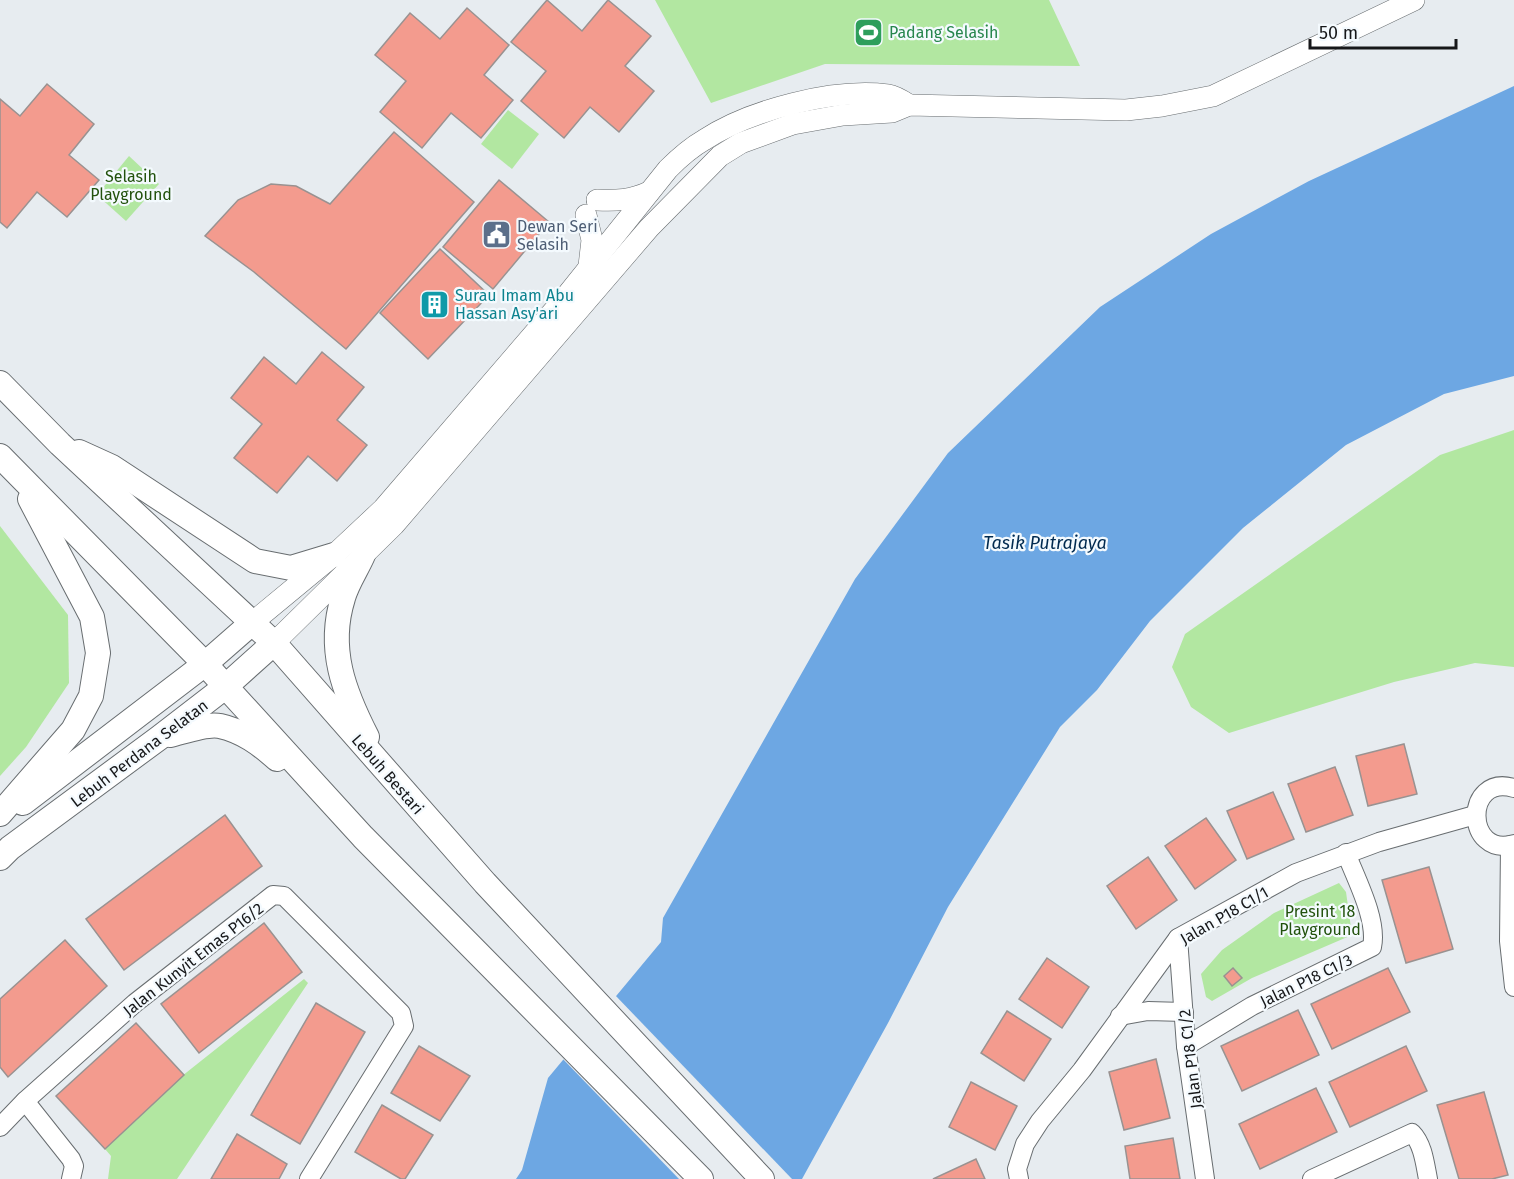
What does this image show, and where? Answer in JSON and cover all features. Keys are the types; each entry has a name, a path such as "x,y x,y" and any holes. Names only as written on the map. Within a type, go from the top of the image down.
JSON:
{"main road":[{"name":"Lebuh Bestari","path":"0,383 60,444 254,622 511,912 762,1179"},
{"path":"60,444 112,467 255,561 291,568 334,555"},
{"path":"8,464 205,664 363,837"},
{"path":"0,814 73,730 91,696 98,653 92,617 69,570 8,464"},
{"path":"363,555 343,597 337,628 339,666 349,701 384,770"},
{"name":"Lebuh Perdana Selatan","path":"0,821 205,664 254,622"},
{"name":"Lebuh Perdana Selatan","path":"0,858 10,848 225,687 274,643"},
{"path":"159,738 193,729 219,726 255,740 363,837 701,1179"}],"street":[{"path":"254,622 334,555 383,509 589,267 623,238 650,228 703,171 720,156 741,143 793,124 843,115 892,112 909,105 1126,110 1214,96 1414,0"},
{"path":"274,643 432,483 623,238 650,191 684,154 704,140 755,115 786,106 840,96 890,96 909,105"},
{"path":"589,267 592,207 636,198 650,191"},
{"path":"1514,788 1500,786 1485,793 1476,807 1475,815 1482,835 1499,845 1512,844 1509,941 1514,987"},
{"name":"Jalan P18 C1/1","path":"1019,1179 1017,1169 1025,1144 1040,1121 1082,1070 1178,938 1296,873 1379,842 1475,815"},
{"name":"Jalan P18 C1/3","path":"1186,1046 1252,1006 1372,947 1374,939 1368,912 1346,854"},
{"name":"Jalan Kunyit Emas P16/2","path":"0,1126 135,1003 273,895 284,896 401,1013 404,1026 309,1179"},
{"name":"Jalan P18 C1/2","path":"1178,938 1186,1046 1205,1179"},
{"path":"1120,1016 1148,1011 1184,1012"},
{"path":"26,1101 71,1159 74,1166 71,1179"},
{"path":"1312,1179 1412,1133 1424,1158 1428,1179"}],"green space":[{"name":"Padang Selasih","path":"655,0 1049,0 1080,66 825,64 711,103"},
{"path":"508,110 539,134 512,169 481,144"},
{"name":"Selasih Playground","path":"129,156 159,184 126,221 97,195"},
{"path":"1514,430 1514,667 1475,663 1394,682 1229,733 1191,707 1172,667 1185,634 1440,455"},
{"path":"0,526 68,615 69,683 26,747 0,776"},
{"name":"Presint 18 Playground","path":"1339,883 1346,892 1352,935 1252,978 1212,1001 1206,997 1201,974 1222,950 1274,913"},
{"path":"304,979 308,983 177,1179 108,1179 111,1156 105,1149 182,1076"}],"water":[{"name":"Tasik Putrajaya","path":"1514,86 1514,376 1444,394 1346,445 1243,528 1150,621 1097,690 1060,727 948,907 888,1023 802,1179 516,1179 522,1170 548,1078 661,942 663,918 855,579 948,453 1100,307 1211,234 1309,181"}],"pier":[{"path":"614,994 792,1179 679,1179 561,1057"}],"building":[{"path":"547,0 582,31 608,0 651,36 625,66 654,91 619,132 590,107 564,138 521,101 546,71 511,42"},
{"path":"467,8 509,45 484,75 513,100 481,138 451,113 422,148 380,112 406,81 375,55 410,13 440,39"},
{"path":"47,84 94,124 69,155 99,180 67,217 37,192 7,228 0,222 0,99 20,116"},
{"path":"394,132 474,202 346,349 254,272 205,236 238,200 271,184 296,186 330,204"},
{"name":"Dewan Seri Selasih","path":"499,180 549,222 493,289 443,247"},
{"name":"Surau Imam Abu Hassan Asy'ari","path":"440,249 489,295 428,359 380,313"},
{"path":"322,352 364,387 337,420 367,445 337,481 308,456 277,493 234,458 262,424 231,398 264,357 296,384"},
{"path":"1404,744 1417,794 1368,806 1356,756"},
{"path":"1335,767 1353,815 1306,832 1288,784"},
{"path":"1273,792 1294,839 1247,859 1227,811"},
{"path":"225,815 262,866 124,970 86,919"},
{"path":"1206,818 1236,860 1195,889 1165,846"},
{"path":"1148,857 1177,900 1136,929 1107,886"},
{"path":"1429,867 1453,949 1406,963 1382,880"},
{"path":"264,923 302,972 199,1053 161,1004"},
{"path":"65,940 107,986 8,1077 0,1067 0,999"},
{"path":"1047,958 1089,987 1062,1028 1019,999"},
{"path":"1233,968 1242,978 1232,986 1224,976"},
{"path":"1388,968 1410,1012 1332,1049 1311,1004"},
{"path":"316,1003 365,1032 300,1144 251,1115"},
{"path":"1298,1010 1319,1055 1242,1091 1221,1046"},
{"path":"1007,1011 1051,1039 1024,1081 981,1053"},
{"path":"136,1023 184,1075 105,1149 56,1096"},
{"path":"419,1046 470,1076 440,1121 391,1093"},
{"path":"1406,1046 1427,1091 1350,1127 1329,1082"},
{"path":"1156,1059 1170,1118 1124,1130 1109,1072"},
{"path":"971,1082 1017,1106 995,1150 949,1127"},
{"path":"1316,1088 1337,1132 1260,1169 1239,1124"},
{"path":"1484,1092 1508,1175 1492,1179 1459,1179 1437,1105"},
{"path":"382,1105 433,1135 405,1179 401,1179 355,1152"},
{"path":"237,1134 287,1164 279,1179 211,1179"},
{"path":"1173,1138 1180,1179 1130,1179 1125,1146"},
{"path":"976,1159 985,1179 933,1179"}],"place":[{"name":"Padang Selasih","path":"868,32"},
{"name":"Dewan Seri Selasih","path":"496,235"},
{"name":"Surau Imam Abu Hassan Asy'ari","path":"434,304"}]}
